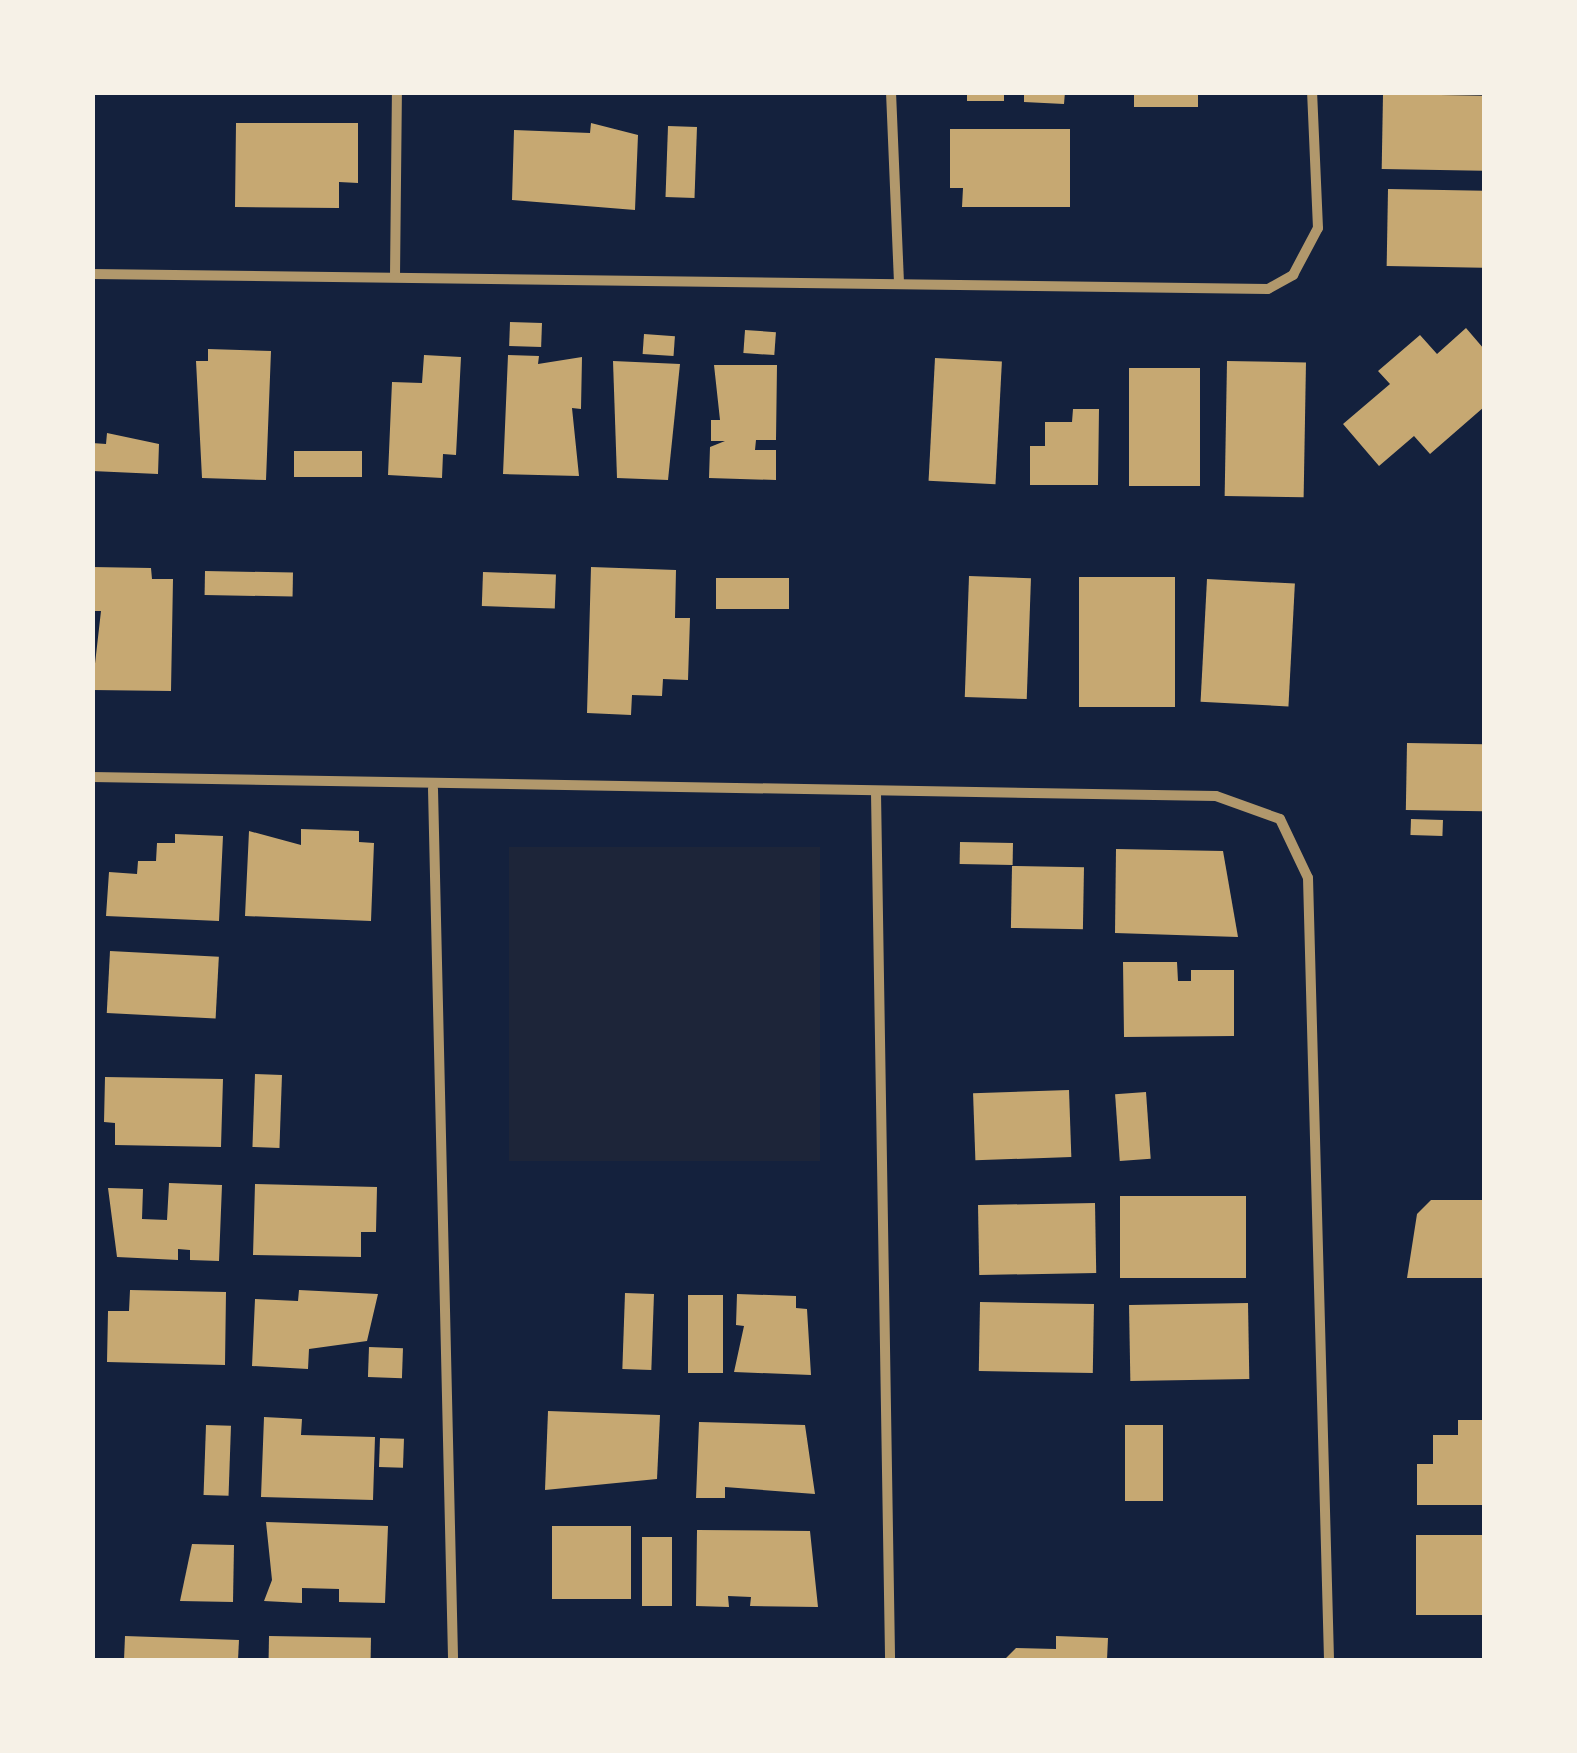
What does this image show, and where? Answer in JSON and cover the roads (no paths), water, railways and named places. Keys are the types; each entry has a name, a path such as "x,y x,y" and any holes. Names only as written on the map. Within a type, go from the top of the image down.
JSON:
{"street":[{"path":"395,276 397,92"},
{"path":"890,92 899,284"},
{"path":"92,274 1268,290 1302,265 1318,228 1312,92"},
{"path":"92,777 433,789 1216,796 1280,819 1298,844 1308,878 1330,1660"},
{"path":"433,789 453,1660"},
{"path":"876,793 890,1660"}]}
